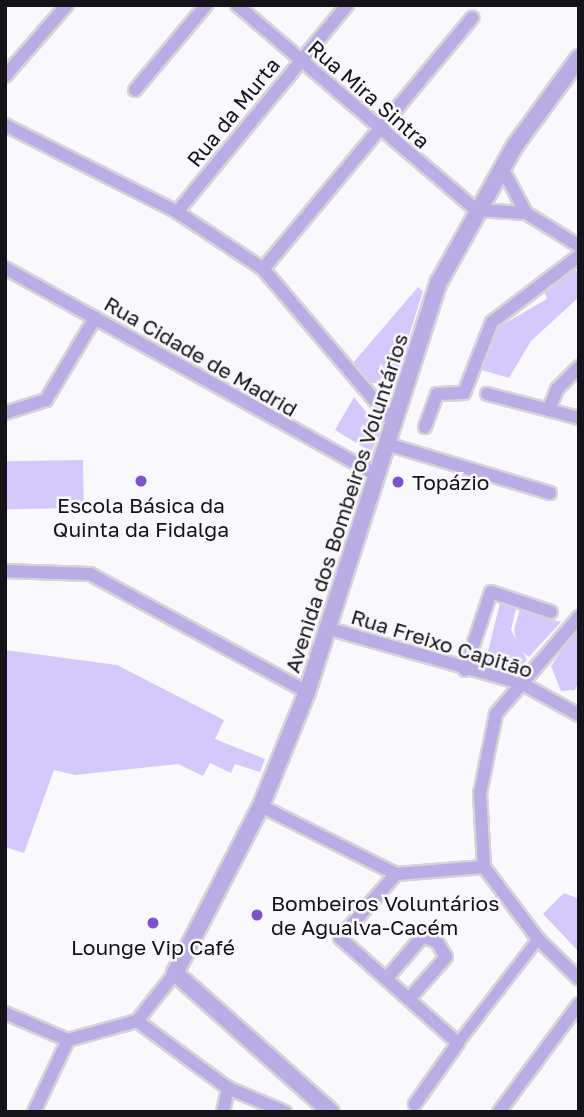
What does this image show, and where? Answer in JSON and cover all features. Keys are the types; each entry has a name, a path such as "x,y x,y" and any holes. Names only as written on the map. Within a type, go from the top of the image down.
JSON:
{"street":[{"path":"5,76 67,5"},
{"path":"135,90 206,5"},
{"name":"Rua Mira Sintra","path":"237,5 476,210"},
{"name":"Rua da Murta","path":"177,212 347,5"},
{"path":"263,268 472,18"},
{"name":"Avenida dos Bombeiros Voluntários","path":"175,974 261,806 307,692 390,445 439,282 476,210 502,168 579,58"},
{"path":"5,125 177,212 263,268 395,424"},
{"path":"502,168 526,212 579,246"},
{"path":"476,210 526,212"},
{"path":"425,427 437,394 464,393 492,322 579,256"},
{"name":"Rua Cidade de Madrid","path":"5,268 378,476"},
{"path":"5,413 46,400 95,318"},
{"path":"549,410 557,389 579,367"},
{"path":"487,394 579,418"},
{"path":"390,445 550,493"},
{"path":"5,571 90,574 307,692"},
{"path":"465,670 491,592 551,612"},
{"path":"579,617 496,713 480,793 484,867 538,939 579,979"},
{"name":"Rua Freixo Capitão","path":"330,629 465,670 521,683 579,715"},
{"path":"261,806 396,874 484,867"},
{"path":"396,874 340,938 458,1043"},
{"path":"386,979 423,936 437,942 446,957 409,999"},
{"path":"415,1104 538,939"},
{"path":"5,1013 68,1040 137,1021 175,974 331,1112"},
{"path":"499,1112 578,1008"},
{"path":"137,1021 228,1088 285,1112"},
{"path":"34,1112 68,1040"},
{"path":"223,1112 228,1088"}],"shaded area":[{"path":"572,268 579,273 579,297 531,341 509,378 482,370 497,328 547,299 543,288"},
{"path":"418,287 423,291 395,380 367,384 353,363"},
{"path":"354,397 381,431 371,452 335,430"},
{"path":"83,460 84,508 6,509 5,461"},
{"path":"500,603 516,609 511,630 527,660 515,671 484,667"},
{"path":"520,609 561,622 529,657 518,648 514,630"},
{"path":"579,625 579,680 575,690 561,691 551,666"},
{"path":"5,650 117,665 224,720 215,739 265,759 260,772 235,764 231,773 210,763 203,776 178,764 75,775 54,770 24,853 5,847"},
{"path":"564,893 579,899 579,952 543,914"}],"place":[{"name":"Escola Básica da Quinta da Fidalga","path":"141,481"},
{"name":"Topázio","path":"398,482"},
{"name":"Bombeiros Voluntários de Agualva-Cacém","path":"257,915"},
{"name":"Lounge Vip Café","path":"153,923"}]}
